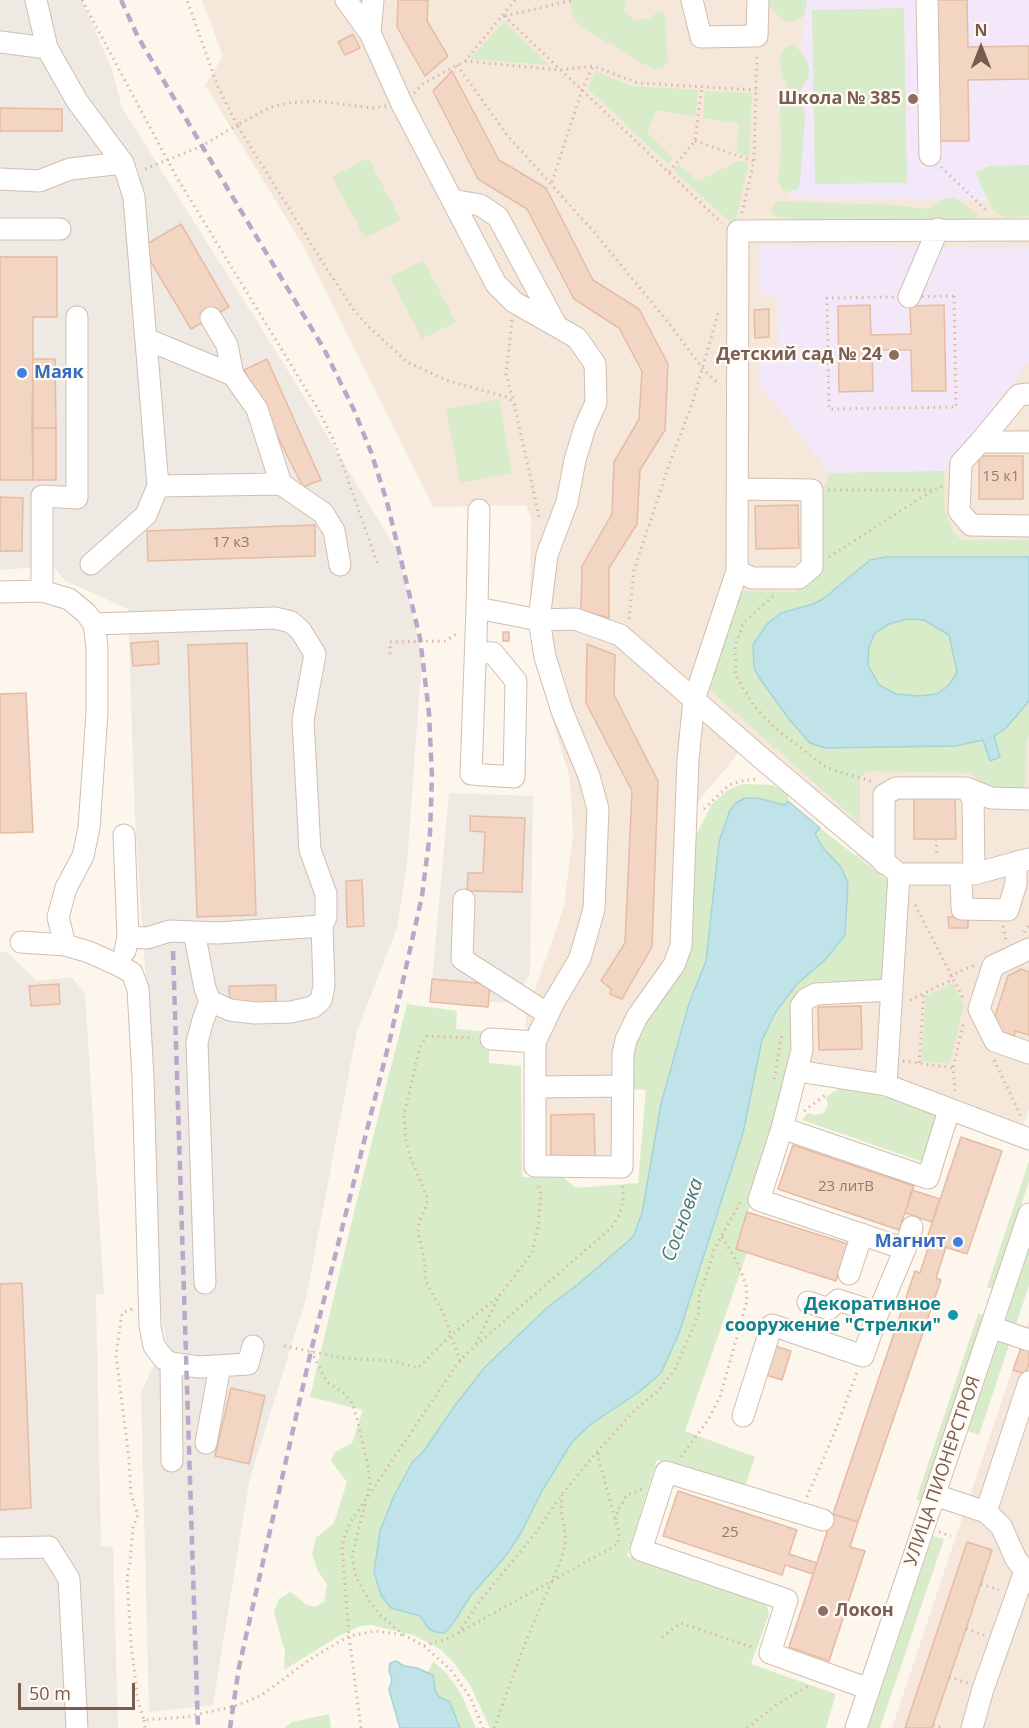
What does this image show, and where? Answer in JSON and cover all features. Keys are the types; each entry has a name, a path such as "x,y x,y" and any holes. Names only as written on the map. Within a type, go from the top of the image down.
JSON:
{"street":[{"path":"36,0 47,48 77,101 123,163 134,198 158,486 146,515 91,564"},
{"path":"346,0 370,33 402,104 496,284 514,302 577,338 595,364 596,403 585,427 575,460 567,502 547,555 539,620 545,657 562,711 589,776 598,809 594,909 580,958 535,1042 535,1166 622,1167 623,1054 626,1040 637,1017 674,965 681,946 687,770 694,700 737,571 738,231 1029,230"},
{"path":"370,33 374,0"},
{"path":"692,0 701,37 757,36 758,0"},
{"path":"927,0 930,155"},
{"path":"0,42 47,48"},
{"path":"0,179 39,181 70,169 123,163"},
{"path":"452,200 480,205 498,217 556,325"},
{"path":"0,229 60,229"},
{"path":"909,297 938,229"},
{"path":"42,591 42,496 77,498 77,317"},
{"path":"211,318 227,345 233,375 257,409 281,484"},
{"path":"146,339 233,375"},
{"path":"1029,394 1019,395 961,463 959,511 971,525 1029,526"},
{"path":"980,442 1029,442"},
{"path":"158,486 281,484 322,513 334,531 340,565"},
{"path":"737,571 752,578 799,578 812,567 812,490 738,489"},
{"path":"477,652 493,653 516,681 514,777 471,774 477,652 479,510"},
{"path":"0,592 42,591 69,599 86,613 94,624 97,647 97,713 92,796 83,856 66,888 57,917 65,945"},
{"path":"477,608 539,620 574,619 620,635 891,869 967,874 1022,860 1008,910 962,909 967,874 973,799 966,788"},
{"path":"94,624 275,618 291,622 301,631 315,654 303,720 310,850 326,894 326,917 322,926 324,986 321,1000 313,1007 291,1012 255,1013 230,1010 210,1001"},
{"path":"886,1085 890,1000 891,869 884,795 896,788 966,788 991,798 1029,799"},
{"path":"120,966 128,937 124,835"},
{"path":"464,900 462,959 548,1014"},
{"path":"128,937 147,938 170,931 218,933 322,926"},
{"path":"194,932 205,988 210,1001 202,1020 197,1042 205,1283"},
{"path":"21,942 65,945 89,952 132,973 138,989 143,1078 150,1326 154,1346 164,1359 171,1363 199,1367 248,1364 253,1346"},
{"path":"1029,949 993,966 979,1009 995,1041 1029,1053"},
{"path":"890,1000 816,994 806,999 801,1006 802,1050 798,1071 759,1200 904,1249"},
{"path":"491,1039 535,1042"},
{"path":"798,1071 886,1085 1029,1139"},
{"path":"535,1088 623,1086"},
{"path":"782,1128 928,1179 953,1111"},
{"name":"УЛИЦА ПИОНЕРСТРОЯ","path":"856,1728 1029,1214"},
{"path":"743,1416 772,1325 863,1356 912,1227"},
{"path":"849,1274 862,1234"},
{"path":"808,1302 829,1309 838,1300 878,1312"},
{"path":"991,1327 1029,1341"},
{"path":"171,1363 172,1461"},
{"path":"206,1443 220,1366"},
{"path":"986,1512 1029,1382"},
{"path":"823,1520 666,1472 641,1550 787,1600 770,1653 869,1689"},
{"path":"935,1495 986,1512 1000,1526 1016,1558 1027,1572 983,1689 972,1728"},
{"path":"0,1548 49,1547 69,1579 77,1728"}],"path":[{"path":"82,0 167,160 324,420 334,441 378,565"},
{"path":"187,0 218,87 237,125 354,310 407,362 446,380 506,397 514,403"},
{"path":"424,84 465,61 515,0"},
{"path":"504,16 573,0"},
{"path":"504,16 727,228 738,231 754,161 757,36"},
{"path":"465,61 560,70 593,66 638,83 756,90"},
{"path":"457,65 507,135 551,183 667,321 703,369 738,402"},
{"path":"551,183 582,90 593,66"},
{"path":"669,172 695,141 702,87"},
{"path":"150,167 202,146 271,107 289,103 316,102 373,108 402,104"},
{"path":"695,141 754,161"},
{"path":"930,155 1007,230"},
{"path":"954,296 956,407 829,409 827,298 909,297 954,296"},
{"path":"514,302 506,375 547,555"},
{"path":"620,635 630,615 634,570 703,369 719,308"},
{"path":"812,567 933,490 945,485 961,463"},
{"path":"812,490 933,490"},
{"path":"774,595 744,622 735,646 736,676 754,706 775,728 827,768 896,788"},
{"path":"390,654 390,642 445,641 458,634"},
{"path":"700,818 704,808 719,792 729,785 745,780"},
{"path":"890,1000 924,993 949,981 952,975"},
{"path":"919,1064 924,993"},
{"path":"953,1111 953,1068 965,1018"},
{"path":"460,1361 443,1312 425,1277 425,1262 418,1233 419,1221 428,1199 411,1159 406,1141 404,1115 406,1098 412,1084 420,1047 427,1036 491,1039"},
{"path":"887,1059 953,1068"},
{"path":"782,1128 846,1079"},
{"path":"475,1346 500,1296 532,1252 538,1227 541,1196 535,1166"},
{"path":"361,1728 349,1636 342,1547 345,1535 460,1361 611,1228 619,1215 623,1202 622,1167"},
{"path":"458,1633 480,1601 535,1534 562,1494 598,1451 636,1409 659,1389 675,1369 696,1322 699,1312 699,1293 706,1278 709,1263 721,1234 728,1225"},
{"path":"616,1520 618,1510 627,1495 660,1480 675,1465 699,1433 720,1397 747,1301 746,1285 738,1264 721,1234"},
{"path":"284,1346 360,1360 393,1361 418,1368 450,1336 500,1296"},
{"path":"145,1728 138,1701 131,1644 127,1577 133,1527 138,1515 131,1495 129,1459 116,1355 122,1313 150,1302"},
{"path":"311,1351 327,1382 345,1394 352,1403 368,1467 370,1484 352,1556 356,1577 381,1616 404,1635 424,1646 450,1669 460,1682 483,1728"},
{"path":"801,1513 863,1356"},
{"path":"424,1646 449,1638 618,1544 619,1533 598,1451"},
{"path":"494,1728 524,1646 558,1569 565,1546 561,1510 562,1494"},
{"path":"662,1636 681,1623 770,1653"},
{"path":"144,1720 197,1716 248,1701 262,1695 309,1660 349,1636 376,1631 404,1635"},
{"path":"747,1728 776,1705 828,1674"},
{"path":"933,1725 943,1728"}],"shaded area":[{"path":"0,0 82,0 112,70 122,108 282,361 399,554 422,656 407,864 397,928 357,1031 306,1298 249,1482 213,1705 149,1712 141,1392 166,1341 159,1304 152,1067 135,821 128,609 66,581 52,566 0,570"},
{"path":"202,0 1029,0 1029,1109 1023,1127 897,1083 783,1083 791,1013 860,906 855,848 741,750 681,822 673,967 631,1081 629,1175 523,1173 526,1015 564,907 573,835 570,779 537,668 530,618 531,517 526,505 433,507 305,249 205,85 223,56"},
{"name":"Школа № 385","path":"805,0 1029,0 1029,201 789,198"},
{"name":"Детский сад № 24","path":"759,245 1029,248 1029,361 944,471 830,473 759,384 759,348 778,347 777,296 759,296"},
{"path":"449,793 533,796 530,974 513,1003 489,1002 488,1007 430,1002"},
{"path":"0,952 7,952 37,981 71,977 85,993 104,1294 96,1295 101,1546 113,1547 118,1728 0,1728"},
{"path":"1029,1320 1029,1728 892,1728 952,1548"}],"green space":[{"path":"568,0 626,0 624,10 634,20 650,18 659,11 665,16 668,61 664,67 655,69 641,63 579,25"},
{"path":"769,0 807,0 805,15 796,21 784,22 769,5"},
{"path":"904,8 907,183 815,184 812,10"},
{"path":"504,22 549,65 470,59"},
{"path":"794,44 806,59 810,70 800,91 805,117 800,184 797,190 784,192 778,182 781,150 780,106 783,93 788,85 782,77 779,57 784,48"},
{"path":"595,71 632,86 699,90 695,117 656,110 647,132 673,158 668,164 587,88"},
{"path":"705,91 752,93 749,157 737,153 739,123 703,118"},
{"path":"368,158 401,220 365,238 332,177"},
{"path":"738,161 749,163 735,224 732,224 673,170 678,164 698,181"},
{"path":"1029,165 1029,216 1007,218 995,212 981,187 976,172 989,166"},
{"path":"953,197 977,214 978,223 955,218 875,221 799,220 779,217 773,214 772,209 775,201 894,205 929,209 941,200"},
{"path":"423,260 456,322 422,339 390,277"},
{"path":"499,399 512,473 460,483 446,409"},
{"path":"944,471 945,513 955,535 962,540 1029,540 1029,557 870,560 823,599 780,613 767,624 753,645 754,667 825,748 955,746 983,740 990,761 994,736 1000,733 1029,701 1029,736 1024,792 992,791 970,773 866,771 860,779 860,823 711,691 719,636 740,591 794,592 811,584 818,573 815,509 830,473"},
{"path":"907,619 924,620 949,635 957,672 949,685 937,694 919,696 896,694 879,685 868,665 869,647 875,633 889,624"},
{"path":"743,784 773,785 788,794 788,801 785,805 757,798 719,842 706,961 688,1003 661,1104 642,1213 633,1237 549,1306 485,1367 423,1452 413,1461 394,1496 380,1531 407,1613 451,1626 472,1594 505,1557 521,1533 542,1491 572,1442 591,1424 639,1392 679,1333 743,1133 762,1040 774,1013 797,984 826,959 845,935 848,883 841,867 823,848 815,833 820,828 888,881 883,981 818,981 806,989 786,1093 736,1249 747,1253 685,1431 755,1457 744,1488 657,1460 627,1556 756,1595 766,1603 769,1614 751,1664 836,1694 826,1728 490,1728 471,1687 455,1664 440,1649 413,1635 371,1625 360,1626 339,1636 284,1670 285,1652 274,1612 279,1599 290,1592 305,1604 315,1607 324,1602 327,1585 318,1571 312,1554 316,1538 334,1523 347,1482 331,1461 335,1452 352,1443 363,1410 310,1397 407,1004 457,1011 456,1029 489,1032 489,1063 521,1066 522,1177 564,1178 576,1188 638,1183 646,1090 626,1089 633,1043 673,980 692,846 698,831 712,804 728,790"},
{"path":"953,983 964,1005 950,1064 921,1061 926,996"},
{"path":"844,1085 938,1113 923,1162 802,1120 808,1113 815,1115 824,1113 828,1105 826,1097"},
{"path":"1029,1161 1029,1181 993,1289 987,1287"},
{"path":"1029,1249 1029,1286 1015,1327 1004,1324"},
{"path":"978,1314 984,1315 922,1502 916,1500"},
{"path":"999,1339 1010,1342 979,1435 968,1431"},
{"path":"933,1536 944,1539 880,1728 868,1728"},
{"path":"433,1661 455,1685 476,1728 460,1728 450,1702 439,1697 435,1690 433,1675 428,1672"},
{"path":"329,1714 331,1728 284,1728 292,1722"}],"water":[{"path":"885,557 1029,557 1029,701 1006,728 994,736 1000,757 990,761 983,740 955,746 825,748 810,743 789,719 758,676 754,667 753,645 767,624 781,613 823,599 870,560","holes":["908,619 924,620 949,635 957,672 949,685 937,694 919,696 896,694 879,685 868,665 869,647 875,633 889,624"]},
{"name":"Сосновка","path":"745,798 757,798 785,805 788,801 820,828 815,834 823,848 841,867 848,883 845,935 826,959 797,984 775,1013 762,1040 743,1133 679,1333 661,1373 639,1392 591,1424 572,1442 505,1557 472,1594 451,1626 444,1633 436,1632 429,1629 420,1616 391,1608 381,1595 374,1572 380,1531 394,1496 413,1461 423,1452 485,1367 549,1306 633,1237 642,1213 661,1104 689,1003 706,961 719,842 730,810"},
{"path":"396,1661 404,1666 417,1668 433,1675 435,1690 439,1697 450,1702 460,1728 400,1728 389,1690 392,1680 389,1670 390,1663"}],"building":[{"path":"398,0 428,0 427,21 448,56 425,76 397,27"},
{"path":"937,0 967,0 968,47 1029,46 1029,79 968,80 969,141 938,141"},
{"path":"353,34 360,48 345,55 338,42"},
{"path":"452,71 499,160 546,188 593,280 639,309 668,364 665,430 640,470 637,524 609,568 609,618 581,610 582,566 612,514 614,462 639,419 642,371 619,328 574,299 527,209 478,179 433,91"},
{"path":"0,108 62,109 62,131 0,131"},
{"path":"181,224 229,307 191,329 142,247"},
{"path":"0,257 57,257 57,317 33,317 33,480 0,480"},
{"path":"870,305 871,335 911,334 910,306 944,305 946,391 912,391 911,350 872,350 873,391 839,392 838,306"},
{"path":"769,309 769,337 755,338 754,310"},
{"path":"33,359 55,359 56,428 32,428"},
{"path":"267,359 321,480 303,487 244,370"},
{"path":"32,428 56,428 56,480 33,480"},
{"path":"979,456 1023,456 1023,499 979,499"},
{"path":"0,497 23,498 22,551 0,551"},
{"path":"798,505 799,548 756,549 755,506"},
{"path":"315,525 315,556 148,561 147,531"},
{"path":"503,632 509,632 509,641 503,641"},
{"path":"158,641 159,664 133,666 131,643"},
{"path":"247,643 256,915 197,917 188,645"},
{"path":"587,644 615,655 614,695 658,781 652,947 622,999 610,994 611,989 601,981 625,943 632,791 586,703"},
{"path":"26,693 33,832 0,833 0,694"},
{"path":"914,796 955,796 956,839 914,839"},
{"path":"470,816 525,818 522,892 467,891 468,873 483,873 485,832 470,831"},
{"path":"362,880 364,926 347,927 346,881"},
{"path":"948,917 968,917 968,928 949,928"},
{"path":"1021,969 1029,972 1029,1035 1015,1031 1014,1036 1001,1031 994,1019 1008,976"},
{"path":"432,979 490,984 488,1007 430,1002"},
{"path":"59,984 60,1004 31,1006 29,986"},
{"path":"276,985 276,1003 230,1004 229,986"},
{"path":"861,1006 862,1049 819,1050 818,1007"},
{"path":"594,1114 595,1157 551,1158 551,1115"},
{"path":"961,1137 1002,1151 967,1254 926,1241"},
{"path":"793,1145 914,1186 899,1230 778,1189"},
{"path":"912,1190 940,1199 932,1222 905,1213"},
{"path":"747,1212 848,1244 836,1281 736,1249"},
{"path":"930,1242 946,1247 936,1278 941,1280 858,1522 833,1514 915,1271 920,1273"},
{"path":"22,1283 31,1508 0,1510 0,1284"},
{"path":"775,1346 791,1351 782,1380 766,1375"},
{"path":"1022,1346 1029,1349 1029,1364 1025,1374 1013,1370"},
{"path":"231,1388 265,1396 249,1464 215,1456"},
{"path":"678,1491 797,1530 789,1554 817,1563 813,1574 785,1565 782,1575 663,1536"},
{"name":"Локон","path":"833,1514 858,1522 850,1547 865,1551 829,1661 789,1647"},
{"path":"967,1542 992,1550 966,1629 932,1728 905,1728"}],"railway":[{"path":"121,0 138,37 324,349 354,410 371,452 387,502 420,638 429,713 432,777 430,833 422,896 390,1039 311,1351 239,1667 230,1728"},
{"path":"173,951 198,1728"}],"place":[{"name":"Школа № 385","path":"913,99"},
{"name":"Детский сад № 24","path":"894,355"},
{"name":"Маяк","path":"22,373"},
{"name":"Магнит","path":"958,1242"},
{"name":"Декоративное сооружение \"Стрелки\"","path":"953,1315"},
{"name":"Локон","path":"823,1611"}]}
